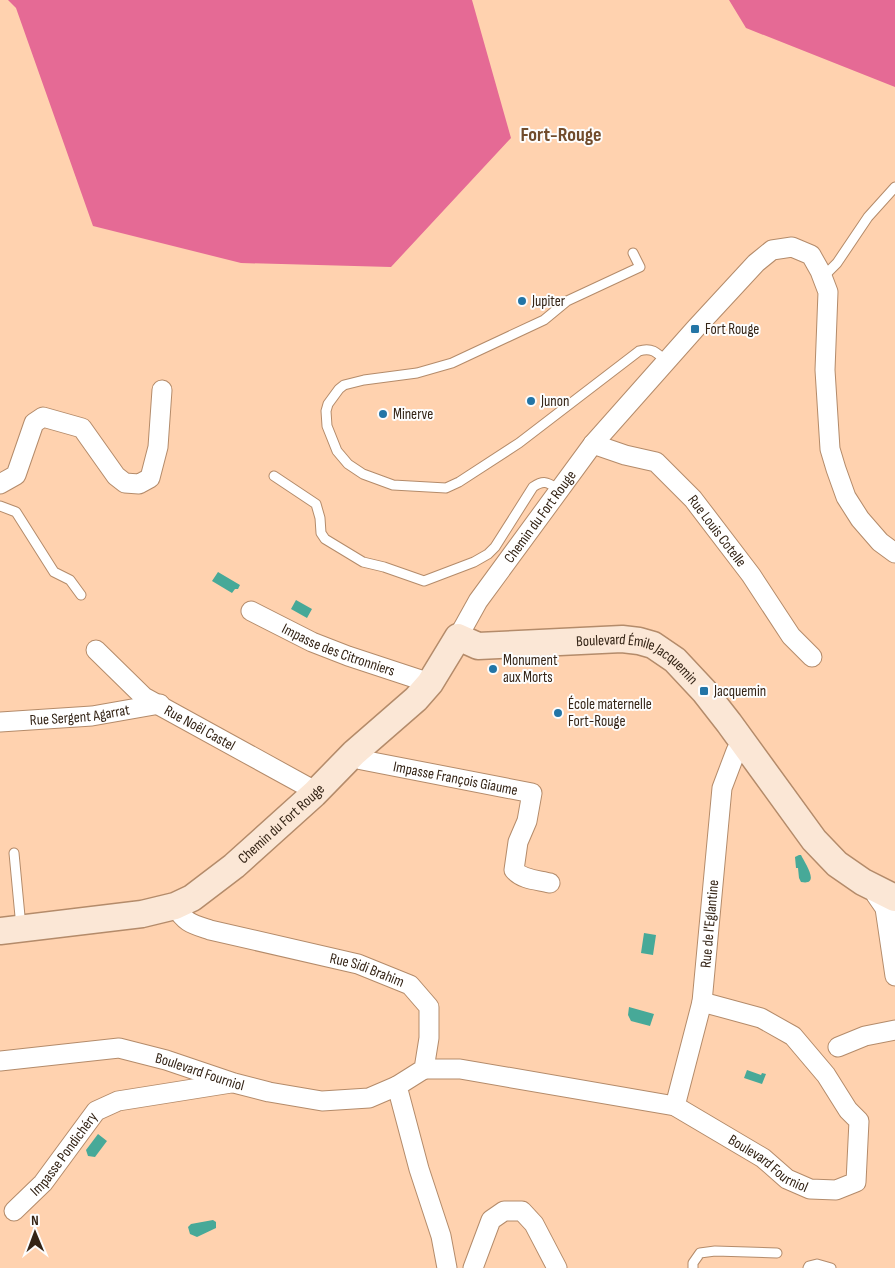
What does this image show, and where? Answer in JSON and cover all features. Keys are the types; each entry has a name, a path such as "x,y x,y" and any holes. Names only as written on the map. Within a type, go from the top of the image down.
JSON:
{"main road":[{"name":"Chemin du Fort Rouge","path":"11,929 142,914 175,906 192,898 234,866 314,794 354,753 416,699 430,683 458,637"},
{"name":"Boulevard Émile Jacquemin","path":"458,637 478,646 622,640 639,640 653,645 675,660 704,691 745,744 814,840 837,864 863,882 886,893"}],"street":[{"name":"Chemin du Fort Rouge","path":"458,637 478,601 593,444 665,361 756,263 772,250 792,247 810,254 823,277 828,292 825,370 830,449 846,497 860,519 880,542 895,553"},
{"path":"0,484 16,475 34,423 43,416 82,428 116,476 125,483 139,484 150,478 158,447 162,390"},
{"name":"Rue Louis Cotelle","path":"593,444 625,455 656,462 693,499 751,575 791,636 812,657"},
{"name":"Impasse des Citronniers","path":"251,611 312,642 430,683"},
{"name":"Rue Noël Castel","path":"96,650 144,697 160,704 306,786 314,794"},
{"name":"Rue Sergent Agarrat","path":"0,722 92,716 160,704"},
{"name":"Rue de l'Eglantine","path":"675,1106 702,1002 722,788 736,752 745,744"},
{"name":"Impasse François Giaume","path":"354,753 362,760 532,793 527,821 518,842 514,870 517,874 524,877 550,883"},
{"path":"886,893 876,895 885,908 895,976"},
{"name":"Rue Sidi Brahim","path":"175,906 181,916 189,923 210,930 358,964 410,985 429,1007 429,1038 424,1069"},
{"name":"Boulevard Fourniol","path":"424,1069 460,1069 675,1106 763,1158 786,1179 810,1189 836,1190 856,1182 859,1121 848,1110 826,1075 793,1036 761,1018 702,1002"},
{"path":"838,1047 865,1036 895,1030"},
{"name":"Boulevard Fourniol","path":"0,1061 119,1048 166,1060 234,1083 269,1092 322,1101 369,1098 397,1086"},
{"path":"424,1069 397,1086 419,1169 441,1236 447,1268"},
{"name":"Impasse Pondichéry","path":"14,1211 43,1184 96,1111 118,1101 234,1083"},
{"path":"473,1268 491,1220 504,1211 522,1211 534,1224 557,1268"}],"lane":[{"path":"823,277 837,263 868,217 895,187"},
{"path":"633,253 640,267 567,301 544,320 475,352 433,369 344,385 328,404 326,411 327,426 337,451 348,464 363,474 394,485 446,488 459,482 519,443 639,351 650,349 657,352 665,361"},
{"path":"274,476 316,504 320,518 321,533 325,539 363,562 424,581 474,562 488,554 495,547 533,487 540,482 547,482 560,490"},
{"path":"0,506 16,512 54,572 70,580 81,595"},
{"path":"11,929 14,853"},
{"path":"693,1268 693,1263 700,1253 715,1251 777,1253"},
{"path":"808,1268 817,1264 831,1268"}],"shaded area":[{"path":"8,0 472,0 511,138 391,267 241,263 93,226 16,8"},
{"path":"729,0 895,0 895,87 746,28"}],"water":[{"path":"218,572 240,585 238,589 235,589 232,593 212,581"},
{"path":"296,600 312,609 307,618 291,609"},
{"path":"801,855 808,868 811,877 810,881 801,882 799,878 795,857"},
{"path":"644,933 656,935 653,955 641,953"},
{"path":"629,1007 654,1014 650,1026 631,1021 628,1015"},
{"path":"747,1070 761,1075 762,1073 766,1074 762,1084 744,1078"},
{"path":"98,1134 107,1141 95,1157 88,1156 86,1150"},
{"path":"213,1220 216,1222 216,1228 197,1237 190,1234 188,1227 191,1224"}],"place":[{"name":"Jupiter","path":"522,301"},
{"name":"Fort Rouge","path":"695,329"},
{"name":"Junon","path":"531,401"},
{"name":"Minerve","path":"383,414"},
{"name":"Monument aux Morts","path":"493,669"},
{"name":"Jacquemin","path":"704,691"},
{"name":"École maternelle Fort-Rouge","path":"558,713"}],"district":[{"name":"Fort-Rouge","path":"561,134"}]}
